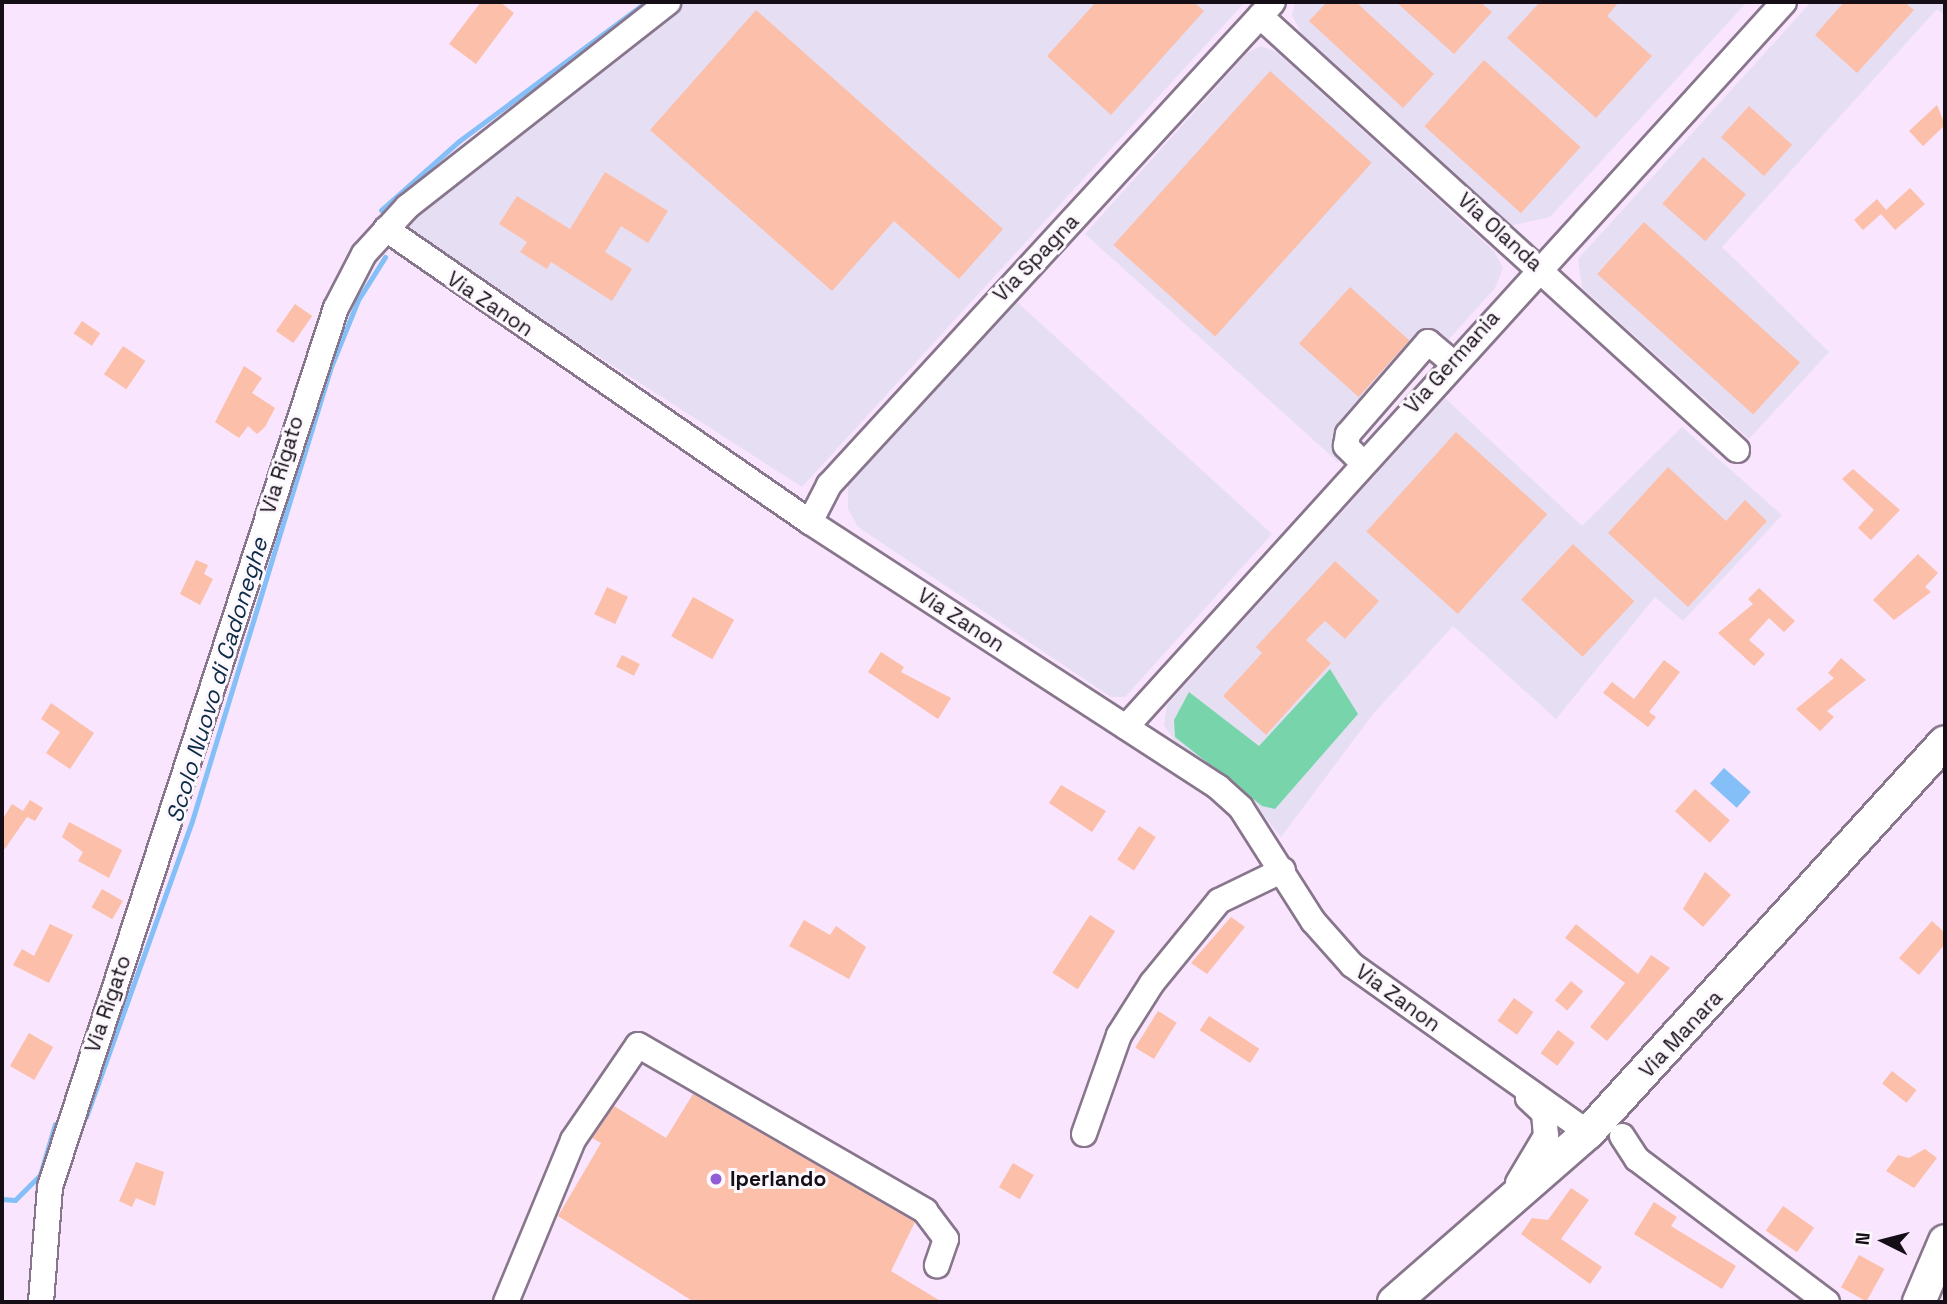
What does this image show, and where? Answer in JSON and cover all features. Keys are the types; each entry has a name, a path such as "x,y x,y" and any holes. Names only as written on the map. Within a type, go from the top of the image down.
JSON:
{"main road":[{"name":"Via Manara","path":"1394,1302 1492,1222 1588,1133 1945,743"},
{"path":"1919,1302 1945,1241"}],"street":[{"name":"Via Rigato","path":"41,1302 50,1187 304,390 349,283 386,229 430,187 668,2"},
{"name":"Via Germania","path":"1126,727 1538,267 1784,2"},
{"name":"Via Olanda","path":"1266,9 1538,267 1737,450"},
{"name":"Via Spagna","path":"810,522 829,485 1266,9"},
{"name":"Via Zanon","path":"386,229 810,522 1126,727 1241,808 1283,870 1313,921 1352,965 1588,1133"},
{"path":"1084,1134 1119,1035 1152,983 1219,901 1283,870"},
{"path":"506,1302 573,1140 638,1045 925,1211 946,1240 937,1265"},
{"name":"Via Zanon","path":"1486,1060 1544,1113 1545,1125 1541,1150 1492,1222"},
{"path":"1622,1136 1637,1159 1827,1302"}],"shaded area":[{"path":"680,2 1245,2 802,487 408,234 415,211"},
{"path":"1295,2 1747,2 1550,217 1510,226 1302,34 1292,15"},
{"path":"1811,2 1945,2 1945,16 1937,9 1722,247 1829,352 1749,439 1582,288 1578,259"},
{"path":"1261,46 1277,52 1494,251 1503,268 1495,288 1338,462 1085,234 1247,53"},
{"path":"1015,300 1272,534 1125,697 1111,697 858,527 848,509 848,482"},
{"path":"1445,398 1582,526 1682,427 1782,515 1683,621 1655,597 1556,719 1453,626 1373,714 1281,837 1243,790 1174,740 1164,725 1167,705"}],"green space":[{"path":"1330,669 1358,714 1275,809 1262,806 1175,737 1174,720 1189,692 1259,746"}],"water":[{"path":"1724,768 1751,792 1737,808 1710,784"}],"building":[{"path":"481,2 500,2 514,13 476,64 449,44"},
{"path":"1096,2 1194,2 1204,11 1111,115 1047,56"},
{"path":"1327,2 1356,2 1434,74 1403,108 1309,21"},
{"path":"1396,2 1480,2 1492,12 1454,54"},
{"path":"1540,2 1619,2 1607,16 1652,56 1596,118 1507,38"},
{"path":"1844,2 1904,2 1914,10 1857,73 1815,35"},
{"path":"756,10 1003,229 959,279 894,221 832,291 650,130"},
{"path":"1484,60 1581,147 1521,213 1424,126"},
{"path":"1270,71 1372,163 1215,337 1113,245"},
{"path":"1937,105 1945,125 1923,146 1909,131"},
{"path":"1749,106 1792,145 1764,176 1721,137"},
{"path":"1703,157 1746,194 1705,241 1662,204"},
{"path":"605,172 668,211 648,243 621,226 605,252 632,269 612,301 551,262 547,269 520,252 527,242 499,224 517,196 570,229"},
{"path":"1910,188 1925,204 1895,230 1881,214 1863,230 1854,220 1877,199 1886,210"},
{"path":"1644,222 1800,363 1753,415 1597,274"},
{"path":"1350,287 1409,341 1359,397 1299,343"},
{"path":"295,304 312,316 293,343 276,331"},
{"path":"82,321 100,333 92,346 74,333"},
{"path":"123,346 145,361 126,389 104,374"},
{"path":"244,366 262,378 252,393 275,408 265,427 257,434 248,426 239,438 215,422"},
{"path":"1456,432 1547,514 1458,614 1366,532"},
{"path":"1668,467 1726,521 1745,500 1767,521 1688,607 1608,533"},
{"path":"1853,469 1900,510 1871,540 1858,528 1874,510 1842,479"},
{"path":"1573,544 1634,601 1583,657 1521,600"},
{"path":"1918,554 1938,573 1925,587 1931,592 1894,620 1873,600"},
{"path":"196,560 208,565 204,574 213,579 200,605 180,594"},
{"path":"1335,561 1379,601 1345,639 1325,621 1306,640 1331,663 1266,735 1223,696 1262,653 1256,647"},
{"path":"607,587 628,597 615,624 594,614"},
{"path":"1759,588 1795,621 1784,632 1769,618 1749,640 1765,654 1754,666 1718,633 1753,604 1748,599"},
{"path":"693,597 734,620 712,659 671,636"},
{"path":"881,652 904,667 901,672 951,698 938,719 868,672"},
{"path":"622,655 640,664 634,676 616,667"},
{"path":"1841,658 1866,680 1827,711 1834,717 1820,731 1796,709 1834,678 1828,673"},
{"path":"1664,660 1680,672 1649,712 1656,717 1648,727 1603,693 1612,682 1634,699"},
{"path":"51,703 94,733 70,769 46,753 60,732 41,719"},
{"path":"1061,785 1106,811 1092,832 1049,803"},
{"path":"1695,789 1730,820 1710,843 1675,811"},
{"path":"30,800 43,808 35,821 27,817 2,853 2,820 12,804 23,811"},
{"path":"69,822 122,850 109,878 78,861 83,852 62,837"},
{"path":"1139,826 1156,837 1134,870 1117,860"},
{"path":"1705,872 1731,895 1703,927 1683,909"},
{"path":"102,889 123,901 112,919 92,907"},
{"path":"1090,915 1115,931 1078,989 1052,973"},
{"path":"1231,917 1245,927 1207,974 1191,963"},
{"path":"804,920 830,935 836,926 866,947 849,979 789,946"},
{"path":"1932,921 1945,933 1945,944 1919,975 1899,958"},
{"path":"50,924 73,935 49,983 13,965 22,949 34,956"},
{"path":"1576,924 1638,974 1651,955 1670,968 1607,1041 1590,1027 1625,983 1565,938"},
{"path":"1571,981 1583,991 1567,1010 1555,1000"},
{"path":"1514,998 1533,1012 1517,1035 1498,1021"},
{"path":"1158,1011 1177,1023 1154,1059 1135,1047"},
{"path":"1209,1016 1259,1049 1250,1063 1200,1030"},
{"path":"1558,1030 1575,1043 1557,1066 1541,1053"},
{"path":"29,1033 53,1047 34,1080 10,1066"},
{"path":"1892,1071 1916,1090 1907,1103 1882,1084"},
{"name":"Iperlando","path":"693,1094 915,1222 891,1271 942,1302 694,1302 558,1216 601,1143 592,1138 614,1106 666,1138"},
{"path":"1925,1149 1937,1158 1914,1188 1886,1171 1898,1155 1909,1158"},
{"path":"136,1162 164,1172 155,1206 136,1198 132,1207 119,1201"},
{"path":"1013,1163 1034,1175 1020,1199 999,1187"},
{"path":"1571,1188 1589,1200 1561,1239 1602,1267 1590,1284 1521,1234 1532,1218 1548,1220"},
{"path":"1654,1202 1677,1217 1671,1226 1736,1266 1722,1289 1634,1234"},
{"path":"1783,1206 1814,1228 1797,1252 1766,1231"},
{"path":"1859,1255 1884,1269 1866,1301 1841,1287"}],"waterway":[{"name":"Scolo Nuovo di Cadoneghe","path":"381,210 459,141 646,2"},
{"name":"Scolo Nuovo di Cadoneghe","path":"86,1117 192,821 330,369 358,300 385,257"},
{"name":"Scolo Nuovo di Cadoneghe","path":"2,1199 15,1200 40,1175 55,1124"}],"place":[{"name":"Iperlando","path":"716,1179"}]}
